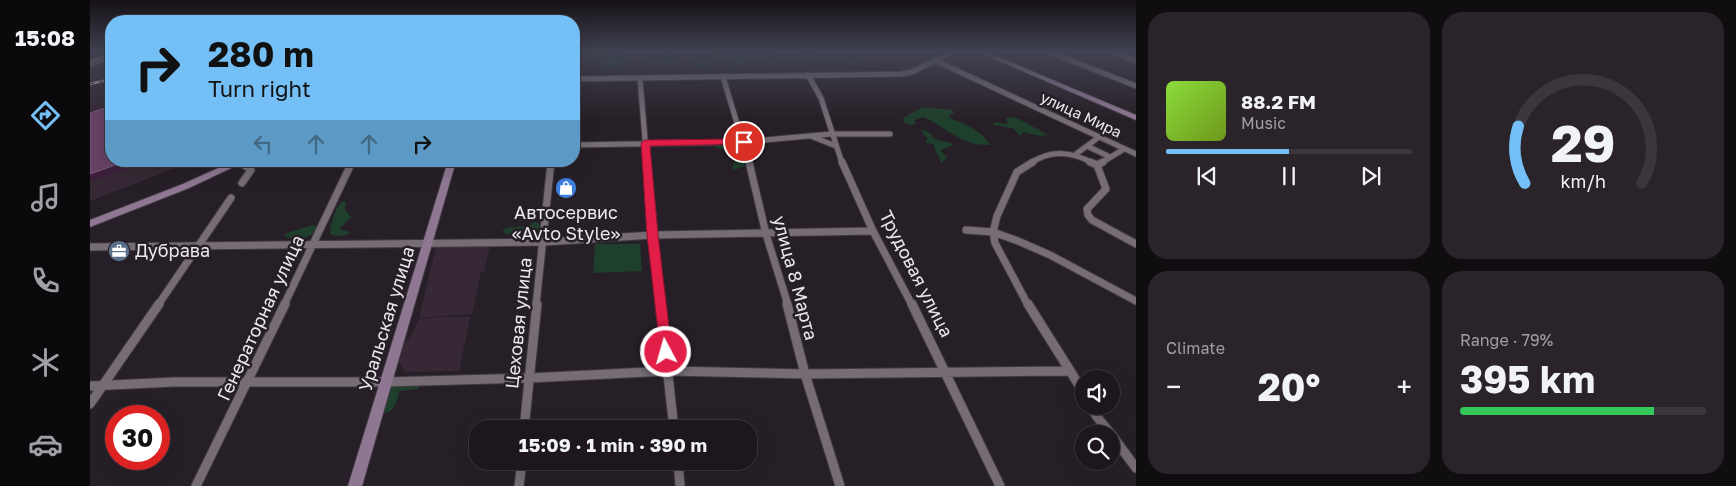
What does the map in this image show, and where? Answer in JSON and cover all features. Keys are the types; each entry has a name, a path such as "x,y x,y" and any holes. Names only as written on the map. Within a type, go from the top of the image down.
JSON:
{"street":[{"path":"580,79 903,74"},
{"name":"улица Мира","path":"963,74 1136,154"},
{"path":"1034,74 1136,118"},
{"path":"1106,74 1136,86"},
{"name":"Трудовая улица","path":"808,75 821,98 831,134 873,231 946,371 1000,486"},
{"name":"улица 8 Марта","path":"723,77 744,142 766,234 787,302 805,374 840,486"},
{"path":"640,79 653,235 673,420"},
{"path":"580,145 744,142 831,134 890,134"},
{"path":"808,136 836,146"},
{"path":"1076,154 1100,137"},
{"path":"1087,146 1110,157"},
{"path":"1097,165 1124,149"},
{"path":"1075,380 1037,316 1017,287 995,243 993,232 997,216 1017,172 1041,156 1054,153 1076,154 1097,165 1106,189 1087,209 1088,215 1092,220 1136,244"},
{"path":"90,224 230,167"},
{"path":"242,183 250,170 247,167"},
{"name":"Генераторная улица","path":"196,486 248,383 349,167"},
{"name":"Уральская улица","path":"355,486 450,167"},
{"name":"Цеховая улица","path":"525,420 545,242 551,167"},
{"path":"90,404 231,198"},
{"path":"966,230 993,232 1050,255 1136,301"},
{"path":"90,247 313,243 545,242 653,235 873,231"},
{"path":"90,386 174,382 386,382 529,378 668,371 805,374 1069,371"},
{"path":"1096,415 1104,425"},
{"path":"1120,446 1136,468"},
{"path":"519,486 521,470"},
{"path":"679,470 680,486"}],"shaded area":[{"path":"90,74 105,74 105,167 178,167 90,201"},
{"path":"490,246 484,272 481,272 472,314 419,318 436,247"},
{"path":"470,317 459,371 406,372 398,362 403,345 411,337 419,319"}],"green space":[{"path":"923,107 952,110 954,114 949,115 951,119 979,132 990,145 962,139 923,117 914,120 916,124 910,125 904,122 903,118"},
{"path":"1009,117 1019,119 1048,135 1041,136 1023,132 1020,136 1013,128 993,125 995,122 1008,124 1006,119"},
{"path":"922,129 931,134 935,139 954,145 940,150 947,157 941,163 933,144 925,143 928,138 924,135"},
{"path":"717,144 736,146 745,166 734,170 732,167 737,160 729,157 728,154 731,151 716,148"},
{"path":"342,201 346,202 345,210 351,217 339,229 350,232 343,236 338,236 330,234 331,225 333,217"},
{"path":"534,222 538,223 543,229 541,235 523,238 516,233 507,234 502,232 506,228 527,226"},
{"path":"313,225 318,226 318,229 307,237 293,239 284,236 287,233"},
{"path":"595,244 640,244 642,271 593,273"},
{"path":"393,384 423,384 417,389 399,391 393,408 385,413 381,410 389,386"}],"building":[{"path":"105,108 105,167 109,167 90,174 90,113"}],"railway":[{"path":"90,84 105,80"}],"place":[{"name":"Автосервис «Avto Style»","path":"566,188"},
{"name":"Дубрава","path":"119,251"}],"route":[{"path":"666,352 645,143 744,142"}]}
